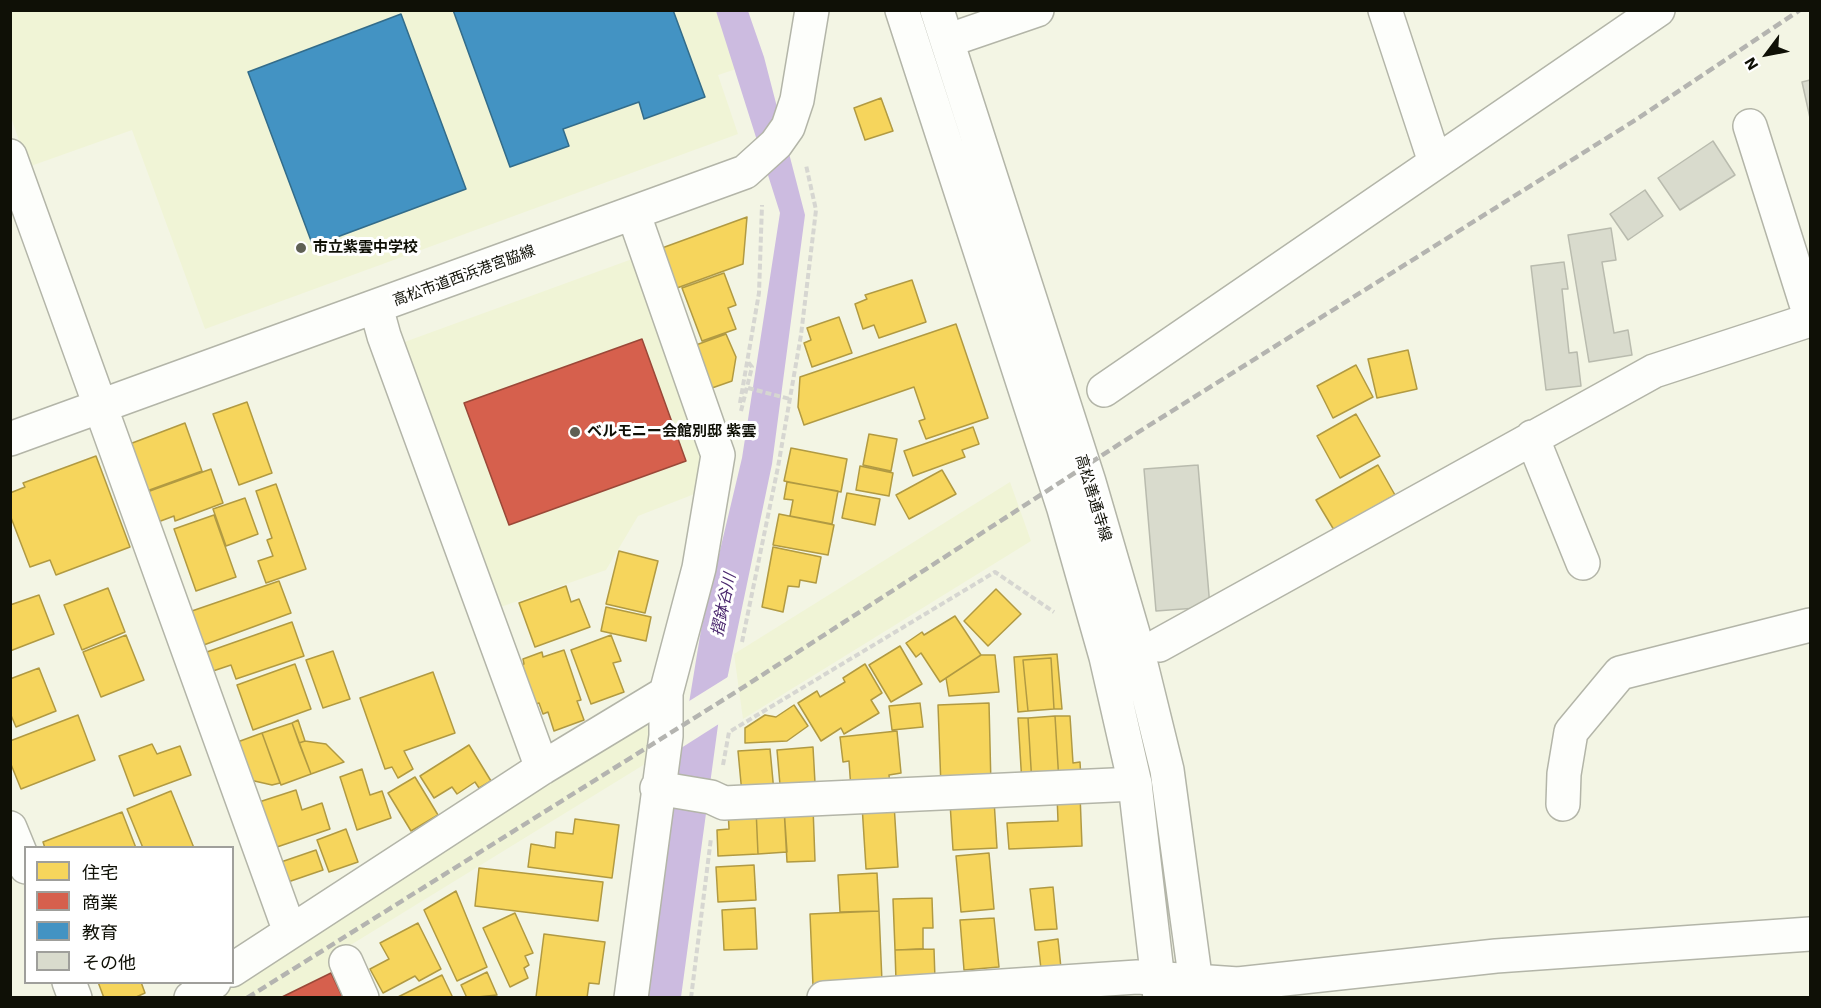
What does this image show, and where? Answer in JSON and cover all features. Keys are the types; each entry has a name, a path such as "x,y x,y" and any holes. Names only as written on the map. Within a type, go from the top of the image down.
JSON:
{"street":[{"name":"高松市道西浜港宮脇線","path":"10,439 723,183 753,166 777,144 788,127 797,100 812,10"},
{"name":"高松善通寺線","path":"902,10 1064,509 1106,657 1135,784 1160,987"},
{"name":"高松善通寺線","path":"937,10 1089,482 1135,640 1167,770 1197,989"},
{"path":"964,35 1037,10"},
{"path":"1385,10 1435,162"},
{"path":"1104,390 1658,10"},
{"path":"1159,645 1654,371 1810,318 1750,126"},
{"path":"10,156 290,932"},
{"path":"631,998 664,789 666,693 699,567 718,455 634,215"},
{"path":"376,307 384,336 542,768"},
{"path":"1532,437 1583,563"},
{"path":"1563,804 1564,774 1571,732 1620,673 1810,625"},
{"path":"234,969 542,768 666,693"},
{"path":"664,789 714,798 724,803 1135,784"},
{"path":"10,828 24,862"},
{"path":"824,998 1160,987 1197,989 1496,956 1810,934"},
{"path":"346,962 362,998"},
{"path":"191,998 211,984"}],"path":[{"path":"742,642 790,399 816,210 806,165"},
{"path":"718,455 733,442 759,292 762,203 753,166"},
{"path":"743,410 752,367 747,361"},
{"path":"747,388 790,399"},
{"path":"691,998 714,798 729,732 995,572 1058,614"}],"shaded area":[{"name":"市立紫雲中学校","path":"716,10 736,69 718,75 738,134 205,329 132,130 28,167 11,117 11,11"},
{"path":"635,258 707,459 702,491 638,516 606,570 495,609 399,344"},
{"path":"1010,482 1031,541 743,719 734,654"},
{"path":"641,723 653,729 645,764 349,946 350,997 207,998 229,984 234,984 234,981"}],"water":[{"name":"摺鉢谷川","path":"716,11 748,11 764,57 805,215 772,464 719,718 681,997 648,998 678,770 701,630 742,458 780,213"}],"pier":[{"path":"731,675 722,722 678,750 686,703"}],"building: 住宅":[{"path":"881,98 893,131 865,140 854,108"},
{"path":"747,217 743,264 677,288 662,248"},
{"path":"724,273 736,305 728,308 736,329 702,341 682,288"},
{"path":"912,280 926,322 879,338 874,325 863,329 855,304 867,299 865,295"},
{"path":"839,317 852,353 812,367 804,343 811,340 807,328"},
{"path":"956,324 988,418 926,439 919,421 925,419 914,387 804,425 798,407 800,377"},
{"path":"726,334 736,357 732,381 712,388 696,345"},
{"path":"1408,350 1417,389 1377,398 1368,359"},
{"path":"1356,365 1373,397 1333,418 1317,386"},
{"path":"247,402 272,473 239,485 213,414"},
{"path":"1356,414 1380,456 1340,478 1317,436"},
{"path":"185,423 202,471 144,492 127,445"},
{"path":"973,427 979,444 962,450 965,457 913,476 904,451"},
{"path":"869,434 897,439 891,471 863,465"},
{"path":"791,448 847,459 841,492 784,481"},
{"path":"96,456 130,547 56,575 50,560 30,567 10,515 10,493 25,487 23,483"},
{"path":"1378,465 1395,495 1334,530 1316,500"},
{"path":"860,466 893,473 889,496 856,490"},
{"path":"211,469 223,503 175,521 174,516 158,522 147,492"},
{"path":"942,470 956,494 909,519 896,495"},
{"path":"787,482 838,491 832,524 790,516 793,500 784,499"},
{"path":"276,484 306,569 266,583 258,561 273,556 267,540 272,538 256,491"},
{"path":"847,493 880,499 875,525 842,518"},
{"path":"245,498 258,534 226,546 213,509"},
{"path":"779,514 834,525 828,555 773,545"},
{"path":"214,515 236,577 196,591 174,529"},
{"path":"773,547 821,557 816,583 800,580 799,587 788,586 783,612 762,607"},
{"path":"619,551 658,561 645,613 606,604"},
{"path":"279,581 291,613 201,646 189,612"},
{"path":"566,586 571,602 579,599 590,627 535,647 519,603"},
{"path":"108,588 125,632 82,650 64,605"},
{"path":"996,589 1021,614 988,646 964,621"},
{"path":"39,595 54,634 10,651 10,605"},
{"path":"606,607 651,617 646,641 601,631"},
{"path":"955,616 981,655 940,682 921,653 916,657 906,643 922,632 924,635"},
{"path":"292,622 304,656 236,679 231,665 210,672 204,653"},
{"path":"126,635 144,680 101,697 83,652"},
{"path":"611,635 621,661 613,663 624,692 591,704 571,650"},
{"path":"900,646 922,684 891,702 869,665"},
{"path":"564,650 581,700 577,701 584,720 554,731 548,712 543,714 539,703 530,706 517,667 524,664 523,659 542,652 543,657"},
{"path":"333,651 350,699 323,708 306,660"},
{"path":"1057,654 1062,709 1054,709 1051,658 1023,660 1028,711 1018,712 1014,657"},
{"path":"981,655 995,655 999,692 949,696 946,678"},
{"path":"1051,658 1054,709 1028,711 1023,660"},
{"path":"295,664 311,709 253,730 237,685"},
{"path":"865,664 882,693 871,700 879,713 844,734 841,728 821,741 798,703 817,691 820,697 845,682 843,678"},
{"path":"39,668 56,711 16,727 10,713 10,679"},
{"path":"433,672 455,733 404,751 413,769 398,778 392,767 385,769 360,698"},
{"path":"920,703 923,727 892,730 889,706"},
{"path":"989,703 991,786 941,787 938,705"},
{"path":"794,705 808,726 787,741 745,743 745,728 765,715 776,717"},
{"path":"78,715 95,760 21,789 10,762 10,741"},
{"path":"1055,716 1070,716 1073,763 1080,762 1081,780 1059,782"},
{"path":"1055,716 1059,782 1032,784 1028,718"},
{"path":"1018,718 1028,718 1032,784 1022,784"},
{"path":"298,720 305,741 299,743 292,723"},
{"path":"292,723 311,774 281,785 262,733"},
{"path":"897,731 901,773 889,775 890,786 851,789 849,761 843,762 840,737"},
{"path":"262,733 280,783 272,785 250,780 232,744"},
{"path":"305,741 326,744 344,762 311,774 299,743"},
{"path":"152,744 157,754 180,746 191,775 134,796 119,756"},
{"path":"469,745 491,781 479,788 475,782 457,794 452,787 434,798 420,776"},
{"path":"813,747 815,783 780,785 777,750"},
{"path":"770,749 774,792 742,794 738,751"},
{"path":"362,769 370,795 382,791 391,818 357,830 340,777"},
{"path":"415,777 438,815 411,831 388,793"},
{"path":"296,790 302,810 322,803 330,829 274,848 259,802"},
{"path":"171,791 193,846 142,846 127,809"},
{"path":"1080,794 1082,846 1009,849 1007,823 1058,821 1057,795"},
{"path":"994,800 997,848 953,850 950,803"},
{"path":"894,804 898,867 866,869 862,805"},
{"path":"813,807 815,861 787,862 784,808"},
{"path":"784,808 787,852 758,854 756,809"},
{"path":"756,809 758,854 718,856 717,830 729,829 728,810"},
{"path":"122,812 135,846 44,846 43,842"},
{"path":"575,819 619,825 612,878 528,867 531,844 555,848 556,832 573,834"},
{"path":"346,829 358,862 329,872 317,840"},
{"path":"316,850 323,870 288,882 281,862"},
{"path":"989,853 994,909 961,912 956,856"},
{"path":"754,865 756,900 718,902 716,867"},
{"path":"479,868 603,882 598,921 475,906"},
{"path":"877,873 879,911 840,912 838,875"},
{"path":"1053,887 1057,929 1035,930 1030,889"},
{"path":"456,891 487,967 457,981 424,910"},
{"path":"932,898 933,928 923,928 923,949 895,950 893,899"},
{"path":"755,908 757,949 724,950 722,910"},
{"path":"879,911 882,982 813,986 810,914"},
{"path":"515,913 533,953 525,956 529,965 524,968 528,978 510,987 483,928"},
{"path":"994,918 999,967 964,970 960,920"},
{"path":"418,923 441,969 419,981 415,976 383,993 370,969 389,959 380,943"},
{"path":"544,934 605,942 599,984 589,983 587,998 536,997"},
{"path":"1058,939 1061,968 1041,969 1038,942"},
{"path":"934,949 935,980 896,981 895,950"},
{"path":"487,972 497,995 467,998 461,985"},
{"path":"442,975 453,998 396,998"},
{"path":"99,984 142,984 145,993 134,998 104,998"}],"building: 商業":[{"name":"ベルモニー会館別邸 紫雲","path":"642,339 686,461 509,525 464,403"},
{"path":"331,973 343,998 282,998 282,997"}],"building: 教育":[{"path":"453,10 673,10 705,97 644,119 639,102 563,129 569,146 510,167"},
{"path":"401,14 466,189 313,246 248,72"}],"building: その他":[{"path":"1810,80 1810,118 1802,82"},
{"path":"1713,141 1735,175 1680,210 1658,178"},
{"path":"1645,190 1663,216 1628,240 1610,214"},
{"path":"1611,228 1616,260 1602,262 1614,333 1628,330 1632,355 1589,362 1568,235"},
{"path":"1564,262 1568,289 1562,289 1569,353 1577,352 1581,386 1546,390 1531,266"},
{"path":"1198,465 1210,607 1156,611 1144,469"}],"railway":[{"path":"247,998 739,690 1121,443 1637,119 1800,10"}],"place":[{"name":"市立紫雲中学校","path":"301,248"},
{"name":"ベルモニー会館別邸 紫雲","path":"575,432"}]}
